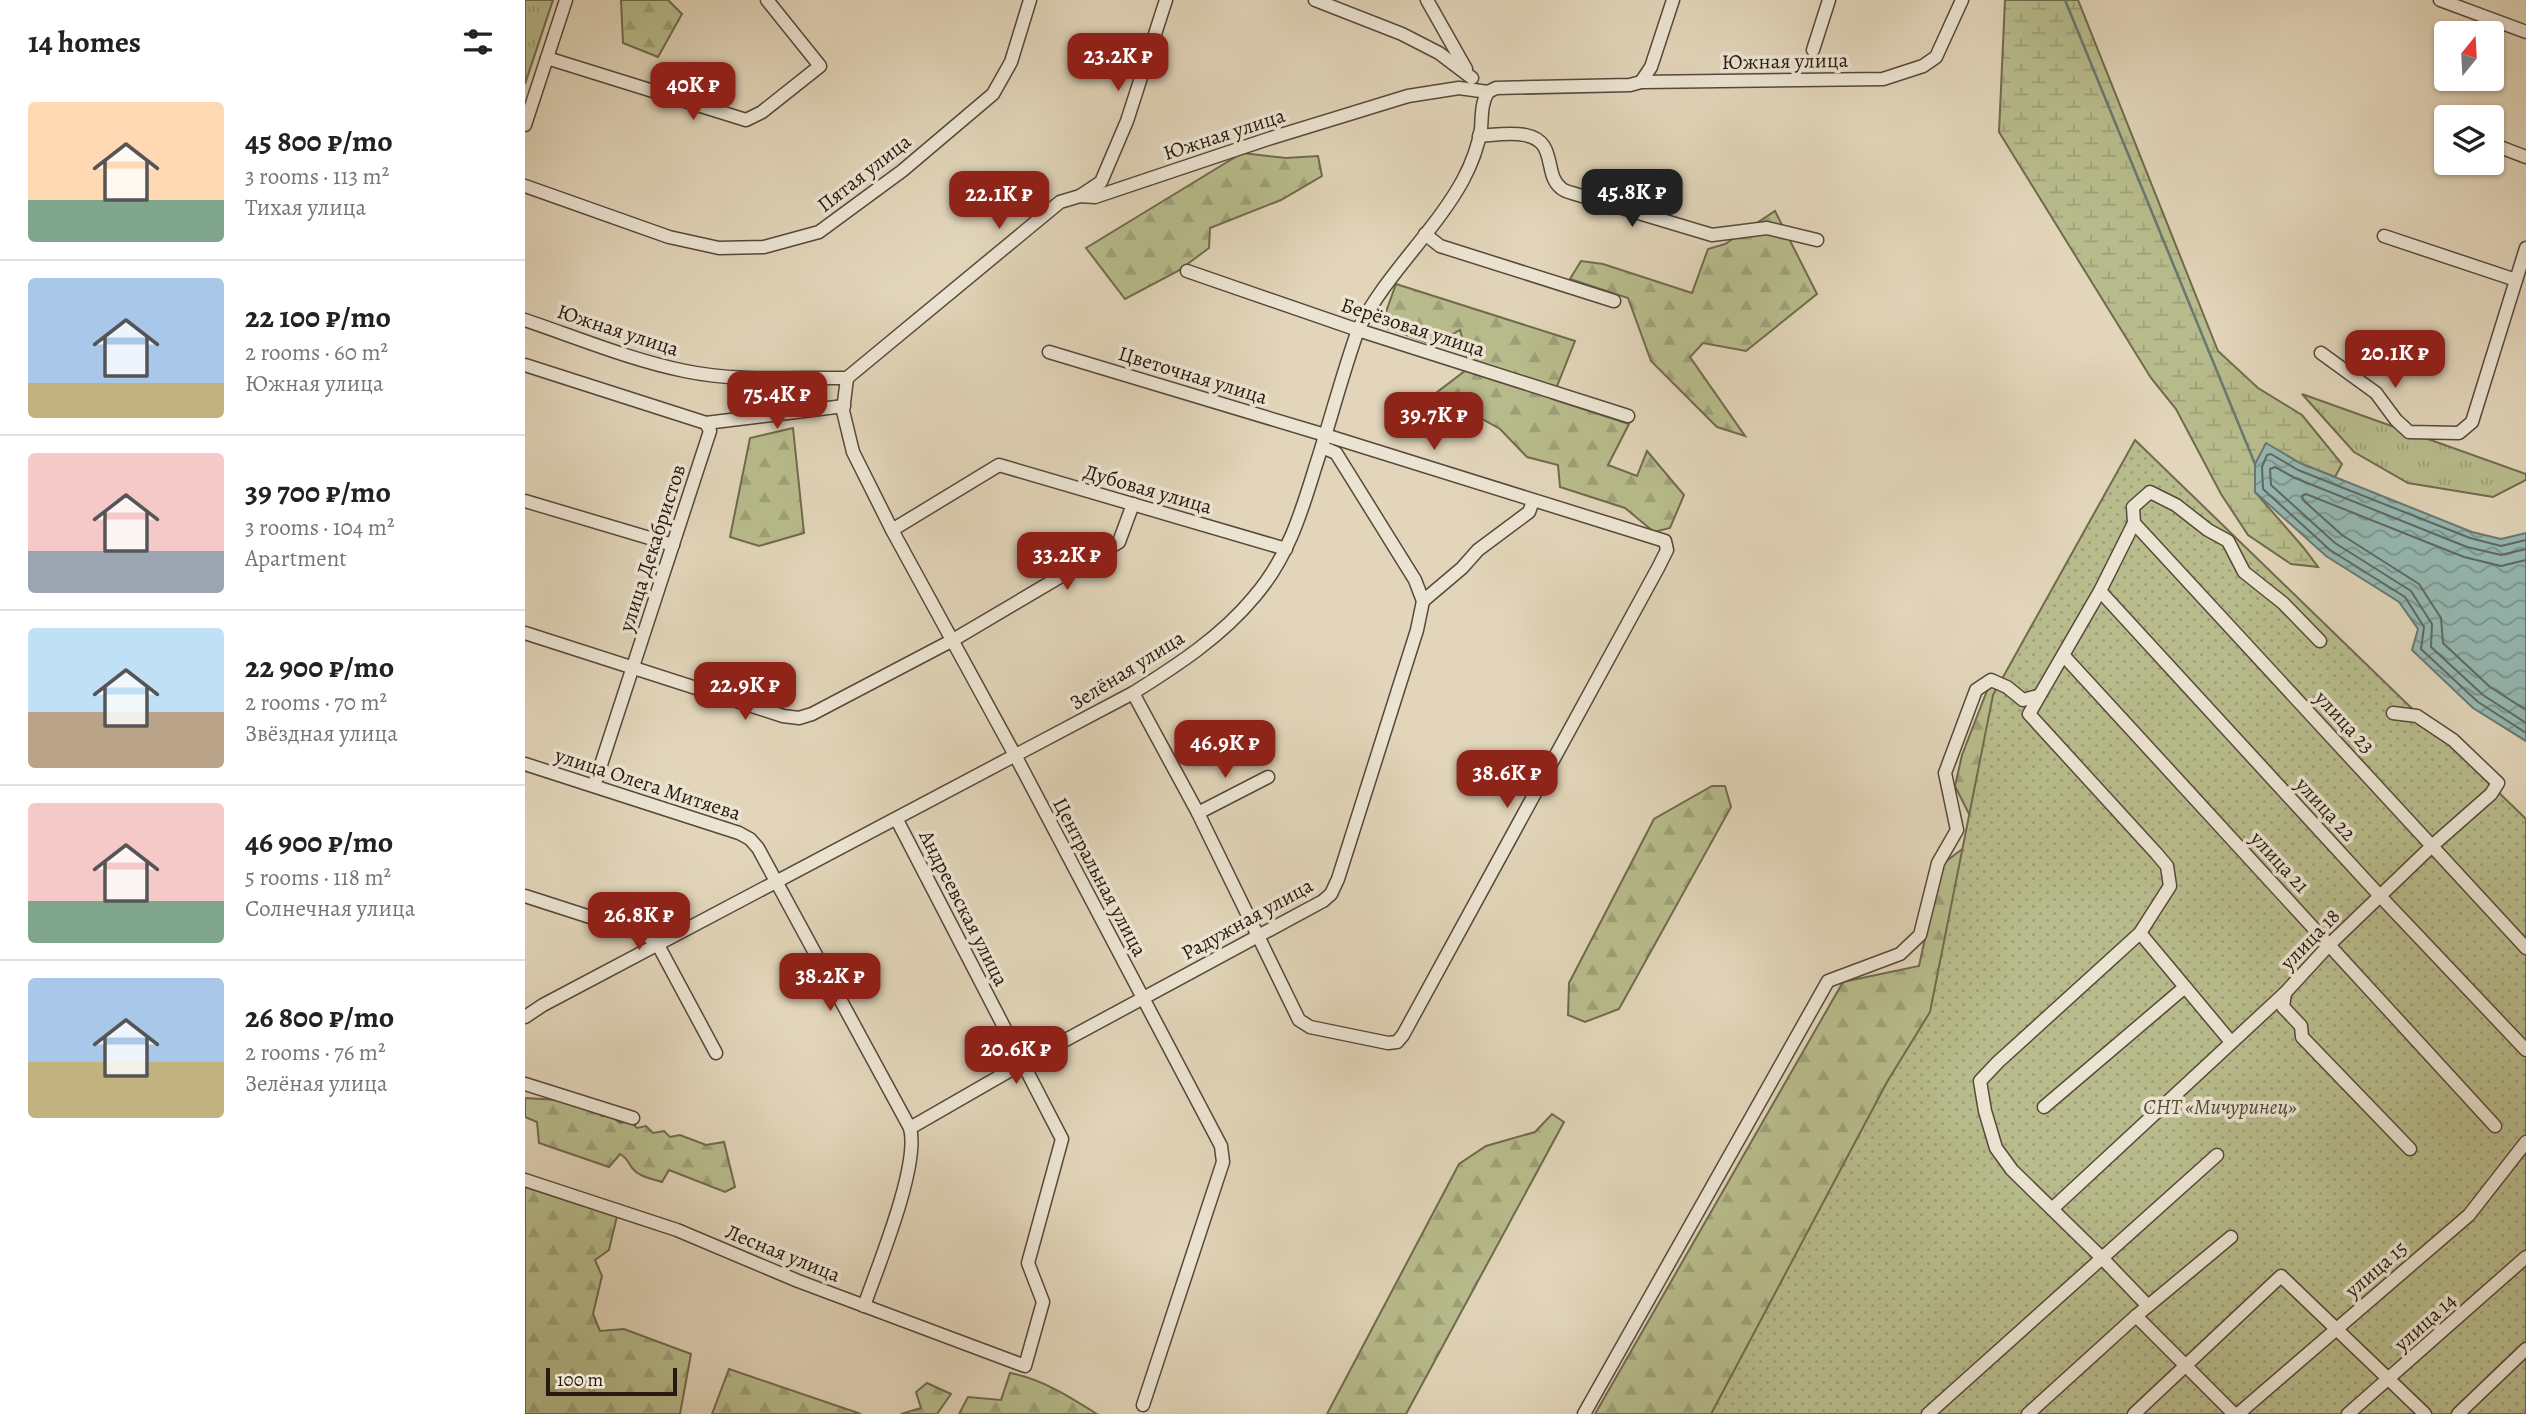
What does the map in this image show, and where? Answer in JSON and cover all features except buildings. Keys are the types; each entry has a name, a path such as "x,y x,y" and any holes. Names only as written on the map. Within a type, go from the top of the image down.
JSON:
{"street":[{"path":"525,125 566,0"},
{"path":"547,58 746,120 762,112 820,66 767,0"},
{"name":"Пятая улица","path":"525,186 669,237 719,248 764,247 819,232 902,171 993,94 1011,62 1030,0"},
{"path":"1080,195 1101,182 1127,121 1166,0"},
{"path":"1315,0 1402,34 1439,52 1487,92"},
{"path":"1427,0 1472,78"},
{"path":"1641,82 1651,67 1673,0"},
{"path":"1813,50 1829,0"},
{"name":"Южная улица","path":"525,320 685,371 725,377 847,378 1060,202 1080,195 1095,197 1271,138 1408,96 1459,88 1487,92 1496,88 1630,85 1641,82 1883,79 1923,66 1936,57 1962,0"},
{"path":"2440,0 2526,32"},
{"name":"Зелёная улица","path":"525,1017 543,1005 1133,693 1171,669 1233,620 1254,597 1286,549 1299,520 1358,330 1368,310 1462,181 1473,159 1487,92"},
{"path":"1479,136 1527,135 1539,142 1548,152 1560,188 1572,193 1712,235 1767,228 1817,240"},
{"path":"2504,149 2526,157"},
{"path":"1425,234 1440,246 1614,301"},
{"path":"2384,236 2515,280"},
{"path":"2321,353 2376,393 2396,420 2409,432 2459,433 2472,422 2526,248"},
{"name":"Берёзовая улица","path":"1187,271 1358,330 1628,416"},
{"name":"Цветочная улица","path":"1049,352 1324,441 1665,541 1667,550 1397,1042 1388,1043 1310,1027 1299,1020 1256,935"},
{"path":"525,365 706,423 844,406"},
{"name":"Центральная улица","path":"847,378 844,406 846,432 853,452 1221,1146 1223,1162 1143,1405"},
{"name":"улица Декабристов","path":"594,786 708,441 710,431 706,423"},
{"path":"1324,441 1336,453 1415,580 1423,601 1462,568 1478,550 1529,512 1532,501"},
{"name":"Дубовая улица","path":"892,530 999,465 1286,549"},
{"path":"2148,1306 2013,1170 1996,1148 1985,1111 1980,1081 2140,933 2170,886 2167,866 2029,714 2100,591 2134,523 2133,507 2150,492 2176,505 2208,530 2228,541 2244,572 2283,603 2320,641"},
{"path":"525,501 673,545"},
{"path":"525,633 783,716 799,718 812,714 953,640 1119,542 1133,504"},
{"name":"улица 23","path":"2134,523 2526,947"},
{"name":"улица 22","path":"2100,591 2380,896 2526,1050"},
{"name":"Радужная улица","path":"910,1128 1023,1063 1323,901 1331,894 1417,631 1423,601"},
{"name":"улица 21","path":"2064,656 2495,1126"},
{"path":"1584,1414 1828,981 1900,954 1920,935 1937,863 1957,830 1945,773 1976,690 1991,680 2007,687 2023,700 2038,696"},
{"path":"1133,693 1198,813 1256,935"},
{"name":"улица 18","path":"2052,1209 2285,993 2330,944 2433,845 2491,794 2498,783 2444,734 2417,716 2393,713"},
{"name":"улица Олега Митяева","path":"525,764 739,833 750,839 778,882 910,1128"},
{"path":"1198,813 1268,777"},
{"name":"Андреевская улица","path":"897,820 1062,1139 1028,1264 1044,1302 1025,1366"},
{"path":"525,896 646,935 658,946 716,1053"},
{"path":"2140,933 2231,1042"},
{"path":"2044,1107 2185,987"},
{"path":"2285,993 2283,1007 2301,1026 2302,1037 2410,1149"},
{"path":"525,1084 632,1118"},
{"path":"864,1306 903,1194 913,1140 910,1128"},
{"name":"улица 15","path":"2236,1414 2469,1215 2526,1142"},
{"path":"1928,1414 2217,1155"},
{"name":"Лесная улица","path":"525,1180 677,1230 798,1281 1025,1366"},
{"path":"2028,1414 2136,1316 2231,1237"},
{"name":"улица 14","path":"2348,1414 2526,1257"},
{"path":"2134,1414 2281,1276 2425,1414"},
{"path":"2136,1316 2236,1414"},
{"path":"2458,1414 2526,1349"}],"green space":[{"path":"525,0 553,0 525,84"},
{"path":"621,0 668,0 682,14 658,57 623,43"},
{"path":"2005,0 2078,0 2218,351 2258,388 2302,415 2342,464 2335,477 2300,463 2255,492 2318,567 2291,564 2248,535 2221,494 2176,409 2151,378 1999,132"},
{"path":"1242,153 1286,158 1318,156 1322,176 1281,200 1210,228 1209,248 1178,271 1125,299 1086,248"},
{"path":"1775,211 1817,294 1746,351 1703,343 1690,357 1745,436 1717,427 1651,361 1628,298 1570,279 1581,261 1603,264 1692,293 1708,249 1725,244"},
{"path":"1396,284 1575,341 1552,399 1629,424 1608,465 1637,476 1647,451 1684,495 1670,528 1654,532 1625,508 1560,487 1558,465 1527,457 1500,429 1450,401 1433,403 1428,399 1470,367 1460,330 1434,345 1381,326"},
{"path":"2302,394 2526,474 2526,480 2493,497 2408,483 2354,452"},
{"path":"793,428 804,533 759,546 730,537 750,438"},
{"name":"СНТ «Мичуринец»","path":"2135,440 2526,819 2526,1414 1711,1414 1887,1082 1930,1012 1993,695"},
{"path":"1990,683 2148,857 1758,1414 1595,1414 1843,982 1919,966 1941,865 2013,811 1971,818 1955,786 1962,755"},
{"path":"1712,786 1725,786 1731,807 1619,1009 1585,1022 1568,1015 1569,983 1654,819"},
{"path":"525,1098 558,1100 589,1108 602,1116 611,1116 620,1123 630,1121 637,1128 646,1126 653,1133 664,1131 670,1137 680,1135 706,1145 724,1142 735,1187 725,1192 669,1170 662,1182 638,1173 620,1154 609,1167 539,1143 537,1122 525,1117"},
{"path":"1552,1114 1564,1122 1406,1414 1327,1414 1459,1164 1486,1146 1535,1132"},
{"path":"525,1183 617,1216 609,1250 595,1260 602,1276 593,1314 600,1331 624,1329 691,1354 680,1414 525,1414"},
{"path":"729,1369 861,1414 712,1414"},
{"path":"1010,1373 1044,1384 1097,1414 959,1414 968,1397 1001,1400"},
{"path":"927,1383 951,1394 937,1414 901,1414 921,1408 916,1392"}],"water":[{"path":"2266,443 2300,463 2472,532 2501,539 2526,533 2526,741 2473,708 2412,650 2418,629 2399,602 2326,556 2255,492 2255,464"}],"waterway":[{"path":"2065,0 2255,464"}]}
